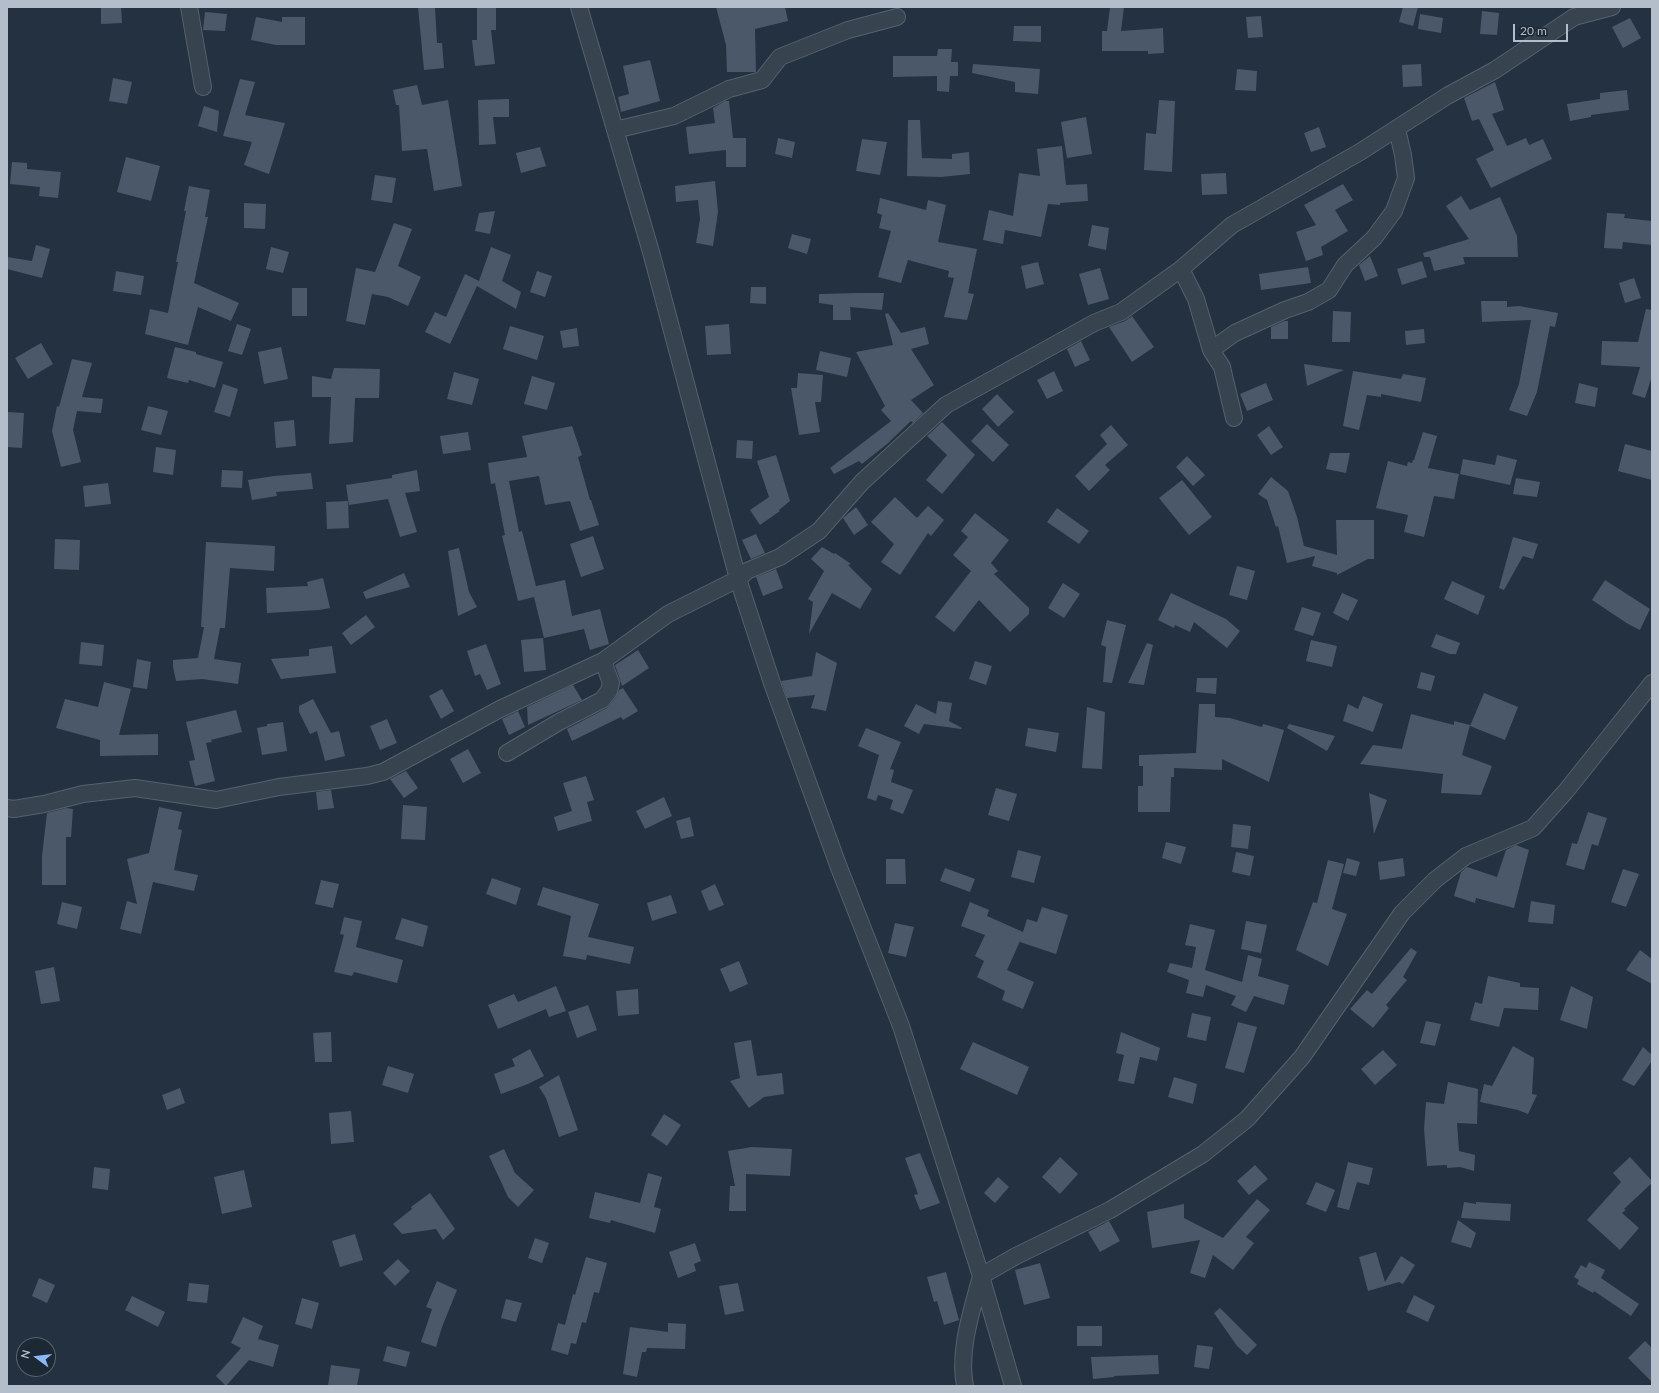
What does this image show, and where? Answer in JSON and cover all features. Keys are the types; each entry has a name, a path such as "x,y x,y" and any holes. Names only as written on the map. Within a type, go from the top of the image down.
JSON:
{"street":[{"path":"189,7 203,88"},
{"path":"579,7 651,252 738,579 772,683 838,865 901,1026 981,1276 1014,1386"},
{"path":"7,808 14,809 44,804 83,794 135,788 216,800 279,787 373,775 383,772 500,709 603,661 668,614 738,579 747,571 780,557 819,531 862,482 946,405 1094,323 1120,312 1181,269 1232,225 1397,129 1448,96 1495,70 1574,17 1612,7"},
{"path":"615,130 674,116 729,89 762,80 780,57 848,30 897,17"},
{"path":"1211,350 1235,333 1286,310 1308,302 1329,290 1344,265 1374,238 1394,211 1406,178 1403,154 1397,129"},
{"path":"1181,269 1196,299 1211,350 1222,367 1234,418"},
{"path":"507,753 559,722 602,700 609,691 611,683 603,661"},
{"path":"965,1386 963,1374 967,1329 981,1276 1016,1256 1110,1210 1203,1154 1247,1119 1302,1056 1402,914 1435,880 1466,856 1533,828 1566,791 1652,683"}],"building":[{"path":"101,7 121,7 122,23 101,24"},
{"path":"418,7 435,7 437,43 442,43 444,68 424,70"},
{"path":"477,7 496,7 496,30 491,30 495,64 475,66 472,40 477,40"},
{"path":"716,7 785,7 788,21 755,29 756,72 727,72 726,45"},
{"path":"1110,7 1124,7 1121,31 1163,28 1164,53 1148,54 1148,51 1102,51 1102,31 1107,31"},
{"path":"1403,7 1418,7 1413,26 1399,22"},
{"path":"1482,11 1499,13 1497,35 1480,34"},
{"path":"205,12 227,14 225,31 203,30"},
{"path":"1420,14 1443,18 1441,33 1418,29"},
{"path":"1261,16 1263,37 1248,38 1246,17"},
{"path":"256,17 282,22 282,17 305,17 305,45 276,45 251,40"},
{"path":"1630,18 1641,38 1623,48 1612,27"},
{"path":"1014,26 1041,26 1041,42 1013,41"},
{"path":"938,49 952,49 951,62 958,62 958,76 950,76 949,92 937,91 937,76 893,77 893,56 937,56"},
{"path":"650,60 660,101 621,112 618,97 629,94 623,66"},
{"path":"973,64 1040,69 1038,94 1015,92 1015,82 972,73"},
{"path":"1421,64 1422,86 1403,87 1402,65"},
{"path":"1237,69 1257,71 1256,91 1235,90"},
{"path":"113,78 132,82 127,104 109,101"},
{"path":"240,79 255,82 245,115 285,123 269,174 244,165 252,142 223,136"},
{"path":"1495,82 1504,110 1492,114 1507,146 1526,138 1529,145 1543,139 1552,159 1491,188 1476,159 1494,150 1479,119 1472,121 1464,98"},
{"path":"417,85 422,105 448,100 462,186 434,191 427,149 402,151 399,105 396,105 393,90"},
{"path":"1627,90 1629,110 1591,115 1591,117 1570,121 1567,104 1600,99 1600,93"},
{"path":"509,99 509,117 493,117 496,144 479,145 478,100"},
{"path":"1159,100 1175,101 1172,172 1144,170 1146,133 1156,134"},
{"path":"725,101 729,101 733,138 746,138 746,167 726,167 726,150 689,154 686,127 715,123 713,108"},
{"path":"204,106 219,111 217,132 198,126"},
{"path":"1086,117 1092,154 1067,158 1061,122"},
{"path":"908,120 920,120 922,158 952,159 952,154 969,152 970,174 941,177 907,176"},
{"path":"1319,127 1326,147 1311,152 1304,133"},
{"path":"778,138 795,142 792,158 775,154"},
{"path":"862,139 887,142 880,175 856,171"},
{"path":"1062,146 1066,185 1087,184 1088,201 1060,203 1060,205 1048,204 1041,237 1005,230 1003,244 983,240 989,210 1013,216 1019,173 1040,176 1037,149"},
{"path":"540,147 546,166 521,173 516,153"},
{"path":"126,157 160,166 151,201 117,192"},
{"path":"12,162 27,163 27,169 61,172 58,198 39,196 40,187 10,184"},
{"path":"1226,173 1227,194 1202,195 1201,174"},
{"path":"375,175 396,178 392,203 371,200"},
{"path":"715,181 718,212 713,246 696,243 700,219 698,200 676,202 675,186"},
{"path":"1343,184 1353,200 1335,210 1348,231 1321,247 1323,255 1306,261 1296,232 1316,225 1304,205"},
{"path":"189,186 210,190 205,217 208,217 194,283 239,303 231,321 198,307 188,345 145,334 150,309 168,313 178,262 176,262 186,211 184,211"},
{"path":"1461,196 1470,210 1500,197 1517,236 1518,257 1463,257 1465,264 1434,271 1430,257 1424,257 1423,253 1469,239 1446,206"},
{"path":"880,198 926,210 928,200 946,205 938,242 977,249 968,293 974,294 967,320 944,317 954,278 948,277 949,271 908,260 901,283 878,277 891,231 879,228 882,215 877,213"},
{"path":"244,203 266,204 265,229 244,228"},
{"path":"495,211 490,234 475,231 479,213"},
{"path":"1607,213 1625,214 1624,218 1652,221 1652,245 1623,242 1622,249 1604,248"},
{"path":"394,223 412,229 398,266 421,277 408,306 388,297 372,294 365,325 346,321 356,268 375,272"},
{"path":"1092,225 1109,228 1106,250 1088,246"},
{"path":"792,234 811,239 807,254 788,248"},
{"path":"36,245 50,249 42,278 7,269 7,257 32,261"},
{"path":"271,247 289,252 283,273 266,269"},
{"path":"491,247 511,255 502,281 521,292 516,309 477,286 450,344 425,332 435,312 446,317 465,274 479,281"},
{"path":"1370,256 1378,276 1365,281 1359,265"},
{"path":"1422,261 1427,277 1402,285 1397,269"},
{"path":"1038,262 1044,284 1026,289 1021,266"},
{"path":"1308,267 1311,283 1261,290 1259,274"},
{"path":"1100,268 1109,299 1088,305 1079,274"},
{"path":"116,271 144,276 141,295 113,291"},
{"path":"537,271 552,276 545,297 530,292"},
{"path":"1634,278 1641,298 1625,303 1619,283"},
{"path":"751,287 766,287 766,304 750,303"},
{"path":"292,288 307,288 307,316 292,316"},
{"path":"884,293 882,310 850,307 851,320 833,320 833,305 819,303 819,294"},
{"path":"1481,301 1507,301 1507,307 1519,306 1558,313 1555,327 1550,326 1537,392 1527,416 1509,410 1519,384 1531,320 1482,322"},
{"path":"1646,309 1652,310 1652,376 1645,398 1632,394 1640,367 1601,365 1602,341 1638,342"},
{"path":"1333,311 1351,312 1350,342 1332,342"},
{"path":"888,313 901,333 925,327 929,344 911,349 934,385 911,400 923,413 913,423 911,421 887,444 862,464 859,461 834,474 830,468 891,421 881,410 885,406 856,352 893,345 885,314"},
{"path":"1132,316 1154,347 1132,362 1109,327 1125,321"},
{"path":"1284,321 1288,321 1288,339 1271,339 1271,327"},
{"path":"237,324 251,329 242,355 228,351"},
{"path":"729,324 731,354 707,355 705,326"},
{"path":"510,326 544,336 537,360 503,349"},
{"path":"577,328 579,346 563,348 560,331"},
{"path":"1424,329 1425,343 1406,345 1405,331"},
{"path":"1081,341 1090,360 1075,367 1067,349"},
{"path":"41,343 53,364 28,379 15,358"},
{"path":"175,347 196,352 196,354 223,362 215,388 189,380 188,383 167,378"},
{"path":"281,347 288,379 264,384 258,352"},
{"path":"820,351 851,358 847,377 816,370"},
{"path":"72,359 92,363 82,397 103,399 101,413 77,411 73,430 81,462 61,467 52,431 57,406 59,407"},
{"path":"1304,364 1344,370 1307,386"},
{"path":"334,368 380,369 379,398 355,398 353,442 329,444 331,397 312,397 312,376 331,379"},
{"path":"1054,371 1063,391 1047,399 1037,380"},
{"path":"1353,371 1401,379 1403,374 1426,378 1421,402 1381,394 1381,397 1367,395 1359,430 1343,426"},
{"path":"454,372 479,379 472,405 447,399"},
{"path":"798,373 823,375 821,402 815,402 820,432 799,435 791,388 797,388"},
{"path":"532,376 555,383 547,410 524,404"},
{"path":"1266,383 1273,400 1247,411 1240,394"},
{"path":"1579,383 1598,388 1595,407 1575,403"},
{"path":"223,384 238,389 230,417 214,412"},
{"path":"997,394 1014,412 998,427 982,409"},
{"path":"148,406 168,411 161,435 141,430"},
{"path":"7,412 24,413 22,448 7,447"},
{"path":"294,420 296,446 276,448 274,422"},
{"path":"942,422 975,455 942,494 926,480 947,455 927,436"},
{"path":"987,424 1009,445 993,462 971,441"},
{"path":"1111,425 1128,445 1105,465 1110,470 1089,491 1075,476 1107,444 1100,435"},
{"path":"572,426 582,455 578,457 590,500 599,525 580,531 570,501 545,505 539,476 509,481 519,532 522,531 536,586 565,580 572,616 600,609 609,644 590,650 584,629 544,638 534,597 518,601 502,536 505,535 495,483 491,484 488,463 527,457 522,436"},
{"path":"1269,426 1283,447 1271,455 1257,435"},
{"path":"468,432 471,450 443,454 440,436"},
{"path":"1423,432 1437,436 1428,468 1459,474 1454,499 1434,496 1424,537 1404,532 1408,515 1376,508 1388,461 1407,466 1408,462 1412,463"},
{"path":"737,440 753,441 752,459 736,458"},
{"path":"1625,444 1652,451 1652,480 1618,471"},
{"path":"156,447 176,450 173,475 153,472"},
{"path":"1330,453 1350,453 1346,473 1326,469"},
{"path":"776,455 790,501 779,510 780,511 760,525 750,510 769,497 757,461"},
{"path":"1497,455 1517,460 1510,485 1460,474 1463,459 1495,465"},
{"path":"1187,456 1205,475 1193,486 1176,467"},
{"path":"222,470 243,471 242,488 221,487"},
{"path":"417,470 420,491 405,493 417,532 400,537 388,499 349,505 346,485 392,478 392,475"},
{"path":"311,473 313,489 276,492 277,496 252,500 248,480"},
{"path":"1271,477 1288,491 1297,517 1304,546 1337,555 1336,520 1374,520 1374,559 1368,559 1337,575 1337,573 1312,566 1315,556 1287,563 1278,526 1276,527 1267,500 1258,494"},
{"path":"1516,478 1540,482 1537,497 1513,494"},
{"path":"1182,480 1212,517 1189,535 1159,498"},
{"path":"108,483 111,504 85,507 83,486"},
{"path":"895,497 917,518 928,506 944,520 931,536 928,533 900,575 881,562 894,544 871,522"},
{"path":"348,501 349,528 327,529 326,502"},
{"path":"856,507 868,525 854,535 843,518"},
{"path":"1057,508 1089,531 1079,544 1047,522"},
{"path":"975,513 1009,540 991,563 998,571 994,574 1029,608 1029,614 1010,632 979,600 954,632 935,617 971,571 953,555 968,537 961,531"},
{"path":"756,534 765,553 751,559 742,540"},
{"path":"593,536 604,569 581,577 570,544"},
{"path":"1513,537 1538,544 1533,559 1523,556 1504,590 1499,588"},
{"path":"55,539 80,540 79,570 54,569"},
{"path":"206,542 275,546 274,571 230,568 225,628 220,628 214,659 241,663 238,684 202,679 176,681 173,660 198,658 204,627 201,627"},
{"path":"822,547 834,554 835,553 851,564 848,565 872,589 860,609 832,593 809,634 813,602 808,599 824,571 811,559"},
{"path":"459,548 469,592 477,607 458,616 448,551"},
{"path":"1237,566 1255,571 1247,600 1229,595"},
{"path":"776,569 783,588 763,596 756,577"},
{"path":"404,573 410,587 366,599 363,592"},
{"path":"323,578 330,608 267,613 266,588 308,586 307,582"},
{"path":"1605,580 1650,609 1640,630 1628,624 1592,600"},
{"path":"1452,581 1485,596 1478,615 1444,599"},
{"path":"1063,583 1080,594 1064,618 1048,608"},
{"path":"1171,593 1226,619 1240,631 1227,648 1194,622 1190,632 1175,625 1174,628 1158,620"},
{"path":"1342,593 1358,600 1348,621 1333,613"},
{"path":"1302,607 1321,613 1313,636 1294,630"},
{"path":"366,615 375,627 351,645 342,633"},
{"path":"1107,620 1126,625 1112,683 1103,682 1106,647 1101,645"},
{"path":"1436,634 1460,643 1456,654 1450,654 1431,647"},
{"path":"543,638 546,670 524,672 521,640"},
{"path":"1311,640 1337,646 1332,667 1306,661"},
{"path":"81,642 104,645 102,666 79,664"},
{"path":"1147,643 1153,645 1144,685 1128,683"},
{"path":"486,644 501,684 487,690 480,674 475,676 467,651"},
{"path":"332,646 336,673 281,679 271,659 309,656 309,649"},
{"path":"638,650 649,668 622,686 615,665"},
{"path":"816,652 837,663 826,711 811,708 815,695 787,698 781,681 812,676"},
{"path":"137,659 151,662 147,689 133,687"},
{"path":"975,661 992,666 986,685 969,679"},
{"path":"1421,672 1435,676 1431,691 1417,688"},
{"path":"1197,678 1217,678 1216,694 1196,692"},
{"path":"104,682 131,689 119,735 158,734 158,755 100,756 100,740 56,728 65,699 98,707"},
{"path":"573,685 582,700 528,725 527,707"},
{"path":"623,688 638,711 623,720 621,717 572,741 567,729 607,708 616,697 619,690"},
{"path":"442,689 454,711 441,719 429,696"},
{"path":"1484,693 1518,707 1505,740 1470,726"},
{"path":"1363,696 1383,704 1373,732 1343,721 1348,704 1358,709"},
{"path":"313,699 331,733 339,731 345,756 325,761 317,731 310,734 299,712 299,706"},
{"path":"938,701 952,703 949,721 962,728 961,729 924,724 919,734 904,726 916,704 936,714"},
{"path":"1199,704 1215,704 1215,717 1230,718 1262,727 1263,724 1284,730 1269,782 1222,759 1222,770 1174,768 1174,777 1171,777 1170,812 1138,812 1138,786 1143,786 1143,766 1139,766 1139,755 1196,753"},
{"path":"1087,707 1105,712 1102,769 1082,768"},
{"path":"236,710 242,732 211,740 212,742 206,743 215,781 195,786 189,761 195,760 186,722"},
{"path":"518,711 525,727 509,735 502,719"},
{"path":"1411,714 1454,725 1454,721 1470,725 1462,755 1492,766 1481,795 1441,793 1443,774 1360,764 1373,745 1402,749"},
{"path":"387,719 397,743 380,750 370,726"},
{"path":"283,722 287,751 262,755 257,728 267,726 267,724"},
{"path":"1289,724 1335,736 1327,751 1287,728"},
{"path":"866,728 901,742 890,769 894,770 891,782 913,790 903,814 890,809 893,800 878,795 876,801 867,798 879,755 858,746"},
{"path":"1028,728 1059,733 1056,752 1025,746"},
{"path":"468,749 481,773 463,783 450,759"},
{"path":"406,771 418,788 404,798 390,779"},
{"path":"586,776 594,800 587,802 592,821 558,831 554,817 572,811 563,783"},
{"path":"996,788 1017,794 1009,821 988,815"},
{"path":"331,790 334,808 318,810 316,792"},
{"path":"1369,793 1387,800 1374,834"},
{"path":"664,797 672,816 645,829 636,811"},
{"path":"403,805 427,807 425,840 401,839"},
{"path":"159,807 182,812 178,829 182,830 174,870 198,875 194,891 153,882 141,934 120,929 127,901 137,904 127,859 149,853"},
{"path":"66,808 73,809 71,837 66,837 66,885 42,885 42,856 47,813"},
{"path":"1588,812 1607,818 1598,846 1592,844 1584,870 1566,865 1572,843 1577,844"},
{"path":"690,817 694,836 681,839 676,821"},
{"path":"1233,824 1251,826 1248,849 1231,847"},
{"path":"1166,842 1186,847 1181,864 1162,858"},
{"path":"1516,845 1529,850 1514,908 1476,898 1475,903 1454,896 1461,872 1467,867 1497,877 1506,850"},
{"path":"1018,850 1041,856 1034,883 1011,877"},
{"path":"1236,852 1254,856 1250,876 1232,872"},
{"path":"1347,858 1360,862 1356,876 1343,873"},
{"path":"1403,858 1405,876 1380,880 1378,862"},
{"path":"886,859 905,859 906,884 886,884"},
{"path":"1328,860 1344,864 1332,909 1347,914 1328,966 1296,950 1313,902 1317,903"},
{"path":"945,868 975,879 970,892 940,881"},
{"path":"1623,869 1639,874 1626,907 1611,902"},
{"path":"492,878 521,888 516,905 486,894"},
{"path":"321,880 339,884 333,908 315,904"},
{"path":"715,884 724,905 709,911 701,891"},
{"path":"543,887 599,904 588,937 634,947 630,964 587,955 586,960 563,956 571,916 537,905"},
{"path":"671,895 677,913 652,921 647,903"},
{"path":"1531,901 1555,905 1553,924 1528,922"},
{"path":"62,902 82,907 77,929 57,924"},
{"path":"970,902 989,910 987,916 1023,932 1027,919 1037,922 1042,907 1068,915 1056,954 1020,942 1021,939 1007,970 1034,982 1023,1009 1002,1000 1005,991 977,977 984,961 975,956 985,935 961,926"},
{"path":"344,917 362,921 356,947 403,960 397,983 354,972 352,976 334,972 344,935 340,934"},
{"path":"402,918 428,926 423,947 395,939"},
{"path":"1246,921 1267,925 1261,953 1241,949"},
{"path":"895,923 914,927 906,957 888,953"},
{"path":"1190,924 1215,930 1205,970 1242,982 1248,955 1262,959 1258,976 1289,985 1284,1005 1254,996 1246,1012 1231,1005 1236,996 1206,985 1203,997 1186,993 1189,980 1167,972 1170,963 1192,968 1196,947 1185,945"},
{"path":"1411,948 1417,952 1403,977 1407,980 1386,1005 1389,1008 1373,1028 1350,1009 1367,990 1372,994"},
{"path":"1640,950 1652,959 1652,984 1626,970"},
{"path":"739,961 748,984 730,992 720,969"},
{"path":"54,967 60,1001 41,1004 35,971"},
{"path":"1488,976 1520,983 1520,987 1539,988 1538,1010 1504,1008 1499,1027 1470,1020 1475,1002 1482,1004"},
{"path":"556,986 566,1011 549,1017 546,1009 498,1029 488,1005 514,994 518,1002"},
{"path":"1571,986 1593,997 1587,1029 1560,1020"},
{"path":"638,989 639,1014 618,1016 616,991"},
{"path":"588,1005 597,1030 577,1038 568,1012"},
{"path":"1192,1013 1211,1017 1206,1041 1187,1037"},
{"path":"1426,1021 1441,1024 1435,1046 1420,1043"},
{"path":"1238,1022 1257,1027 1244,1073 1225,1068"},
{"path":"331,1032 332,1062 315,1062 313,1033"},
{"path":"1121,1032 1160,1048 1157,1061 1140,1057 1134,1084 1118,1081 1124,1055 1116,1053"},
{"path":"751,1040 757,1076 782,1073 784,1094 764,1097 749,1108 730,1081 740,1078 734,1043"},
{"path":"973,1042 1029,1067 1017,1095 960,1069"},
{"path":"1513,1046 1534,1058 1532,1094 1537,1095 1528,1114 1518,1110 1480,1102 1484,1084 1492,1086"},
{"path":"1643,1047 1652,1055 1652,1061 1634,1086 1622,1080"},
{"path":"530,1049 544,1076 528,1084 501,1094 494,1074 515,1066 512,1059"},
{"path":"1383,1050 1397,1065 1375,1085 1361,1069"},
{"path":"388,1066 414,1074 408,1093 382,1085"},
{"path":"559,1075 578,1130 559,1137 546,1098 539,1087"},
{"path":"1174,1077 1197,1084 1193,1104 1168,1097"},
{"path":"1448,1082 1478,1089 1477,1124 1457,1123 1459,1151 1475,1155 1474,1171 1460,1167 1447,1168 1447,1165 1427,1166 1424,1129 1426,1102 1444,1104"},
{"path":"180,1088 185,1103 167,1110 162,1095"},
{"path":"351,1111 354,1142 331,1144 329,1113"},
{"path":"664,1114 681,1125 667,1146 651,1135"},
{"path":"752,1147 792,1149 790,1176 746,1174 746,1211 729,1211 730,1186 735,1186 728,1151"},
{"path":"504,1149 515,1173 534,1190 518,1207 508,1197 489,1156"},
{"path":"920,1153 940,1203 920,1210 914,1195 918,1194 905,1158"},
{"path":"1060,1157 1078,1174 1060,1194 1042,1177"},
{"path":"1630,1157 1652,1181 1652,1183 1624,1209 1626,1210 1622,1213 1639,1228 1620,1250 1587,1220 1621,1182 1613,1173"},
{"path":"1348,1162 1373,1168 1369,1185 1357,1182 1349,1210 1337,1207"},
{"path":"1255,1165 1268,1179 1249,1195 1237,1181"},
{"path":"94,1167 110,1169 108,1190 92,1188"},
{"path":"244,1170 252,1207 222,1214 214,1177"},
{"path":"648,1173 662,1177 654,1207 661,1209 655,1233 611,1220 610,1223 589,1218 595,1192 640,1203"},
{"path":"998,1177 1009,1187 995,1203 984,1193"},
{"path":"1316,1182 1335,1190 1326,1212 1306,1204"},
{"path":"430,1193 455,1229 443,1240 436,1229 402,1234 393,1224 412,1209 411,1207"},
{"path":"1257,1199 1270,1210 1246,1237 1254,1243 1233,1270 1213,1255 1205,1278 1190,1273 1200,1240 1152,1248 1147,1212 1184,1204 1184,1218 1223,1238"},
{"path":"1464,1202 1476,1204 1476,1202 1511,1204 1510,1221 1461,1218"},
{"path":"1458,1220 1476,1233 1471,1248 1451,1242"},
{"path":"1109,1221 1120,1241 1100,1252 1088,1232"},
{"path":"355,1234 363,1260 340,1267 332,1241"},
{"path":"535,1238 549,1243 542,1263 528,1258"},
{"path":"695,1243 701,1261 694,1264 696,1271 678,1278 669,1252"},
{"path":"1376,1252 1385,1282 1401,1256 1415,1265 1403,1284 1399,1282 1368,1291 1359,1257"},
{"path":"586,1257 607,1263 599,1293 594,1292 586,1323 582,1322 576,1344 571,1343 568,1355 551,1350 558,1323 565,1325 573,1294 575,1295"},
{"path":"398,1259 410,1271 395,1286 383,1273"},
{"path":"1589,1262 1605,1270 1601,1278 1639,1304 1631,1316 1594,1291 1593,1293 1577,1284 1579,1280 1574,1277 1581,1265 1586,1268"},
{"path":"1040,1263 1050,1298 1024,1305 1015,1270"},
{"path":"946,1272 959,1320 944,1325 937,1301 934,1302 927,1277"},
{"path":"39,1278 55,1285 47,1303 32,1296"},
{"path":"437,1281 457,1290 442,1327 436,1347 421,1342 432,1309 426,1307"},
{"path":"189,1283 209,1285 207,1303 187,1301"},
{"path":"738,1283 744,1311 725,1315 719,1286"},
{"path":"1414,1295 1435,1306 1428,1322 1406,1312"},
{"path":"132,1296 165,1312 158,1327 125,1310"},
{"path":"302,1298 319,1303 312,1329 295,1324"},
{"path":"506,1299 522,1303 516,1322 501,1318"},
{"path":"1220,1308 1257,1345 1247,1355 1237,1346 1214,1313"},
{"path":"243,1317 263,1326 258,1339 279,1345 273,1367 249,1360 226,1386 216,1376 241,1348 231,1343"},
{"path":"668,1323 686,1324 685,1349 647,1348 646,1352 642,1352 637,1377 623,1374 630,1327 668,1332"},
{"path":"1077,1326 1102,1326 1102,1346 1077,1346"},
{"path":"1645,1341 1652,1348 1652,1382 1628,1358"},
{"path":"1197,1345 1213,1347 1209,1369 1194,1367"},
{"path":"387,1346 410,1352 406,1367 383,1361"},
{"path":"1158,1355 1159,1374 1114,1376 1093,1379 1091,1357"},
{"path":"331,1365 360,1369 357,1386 328,1386"}]}
